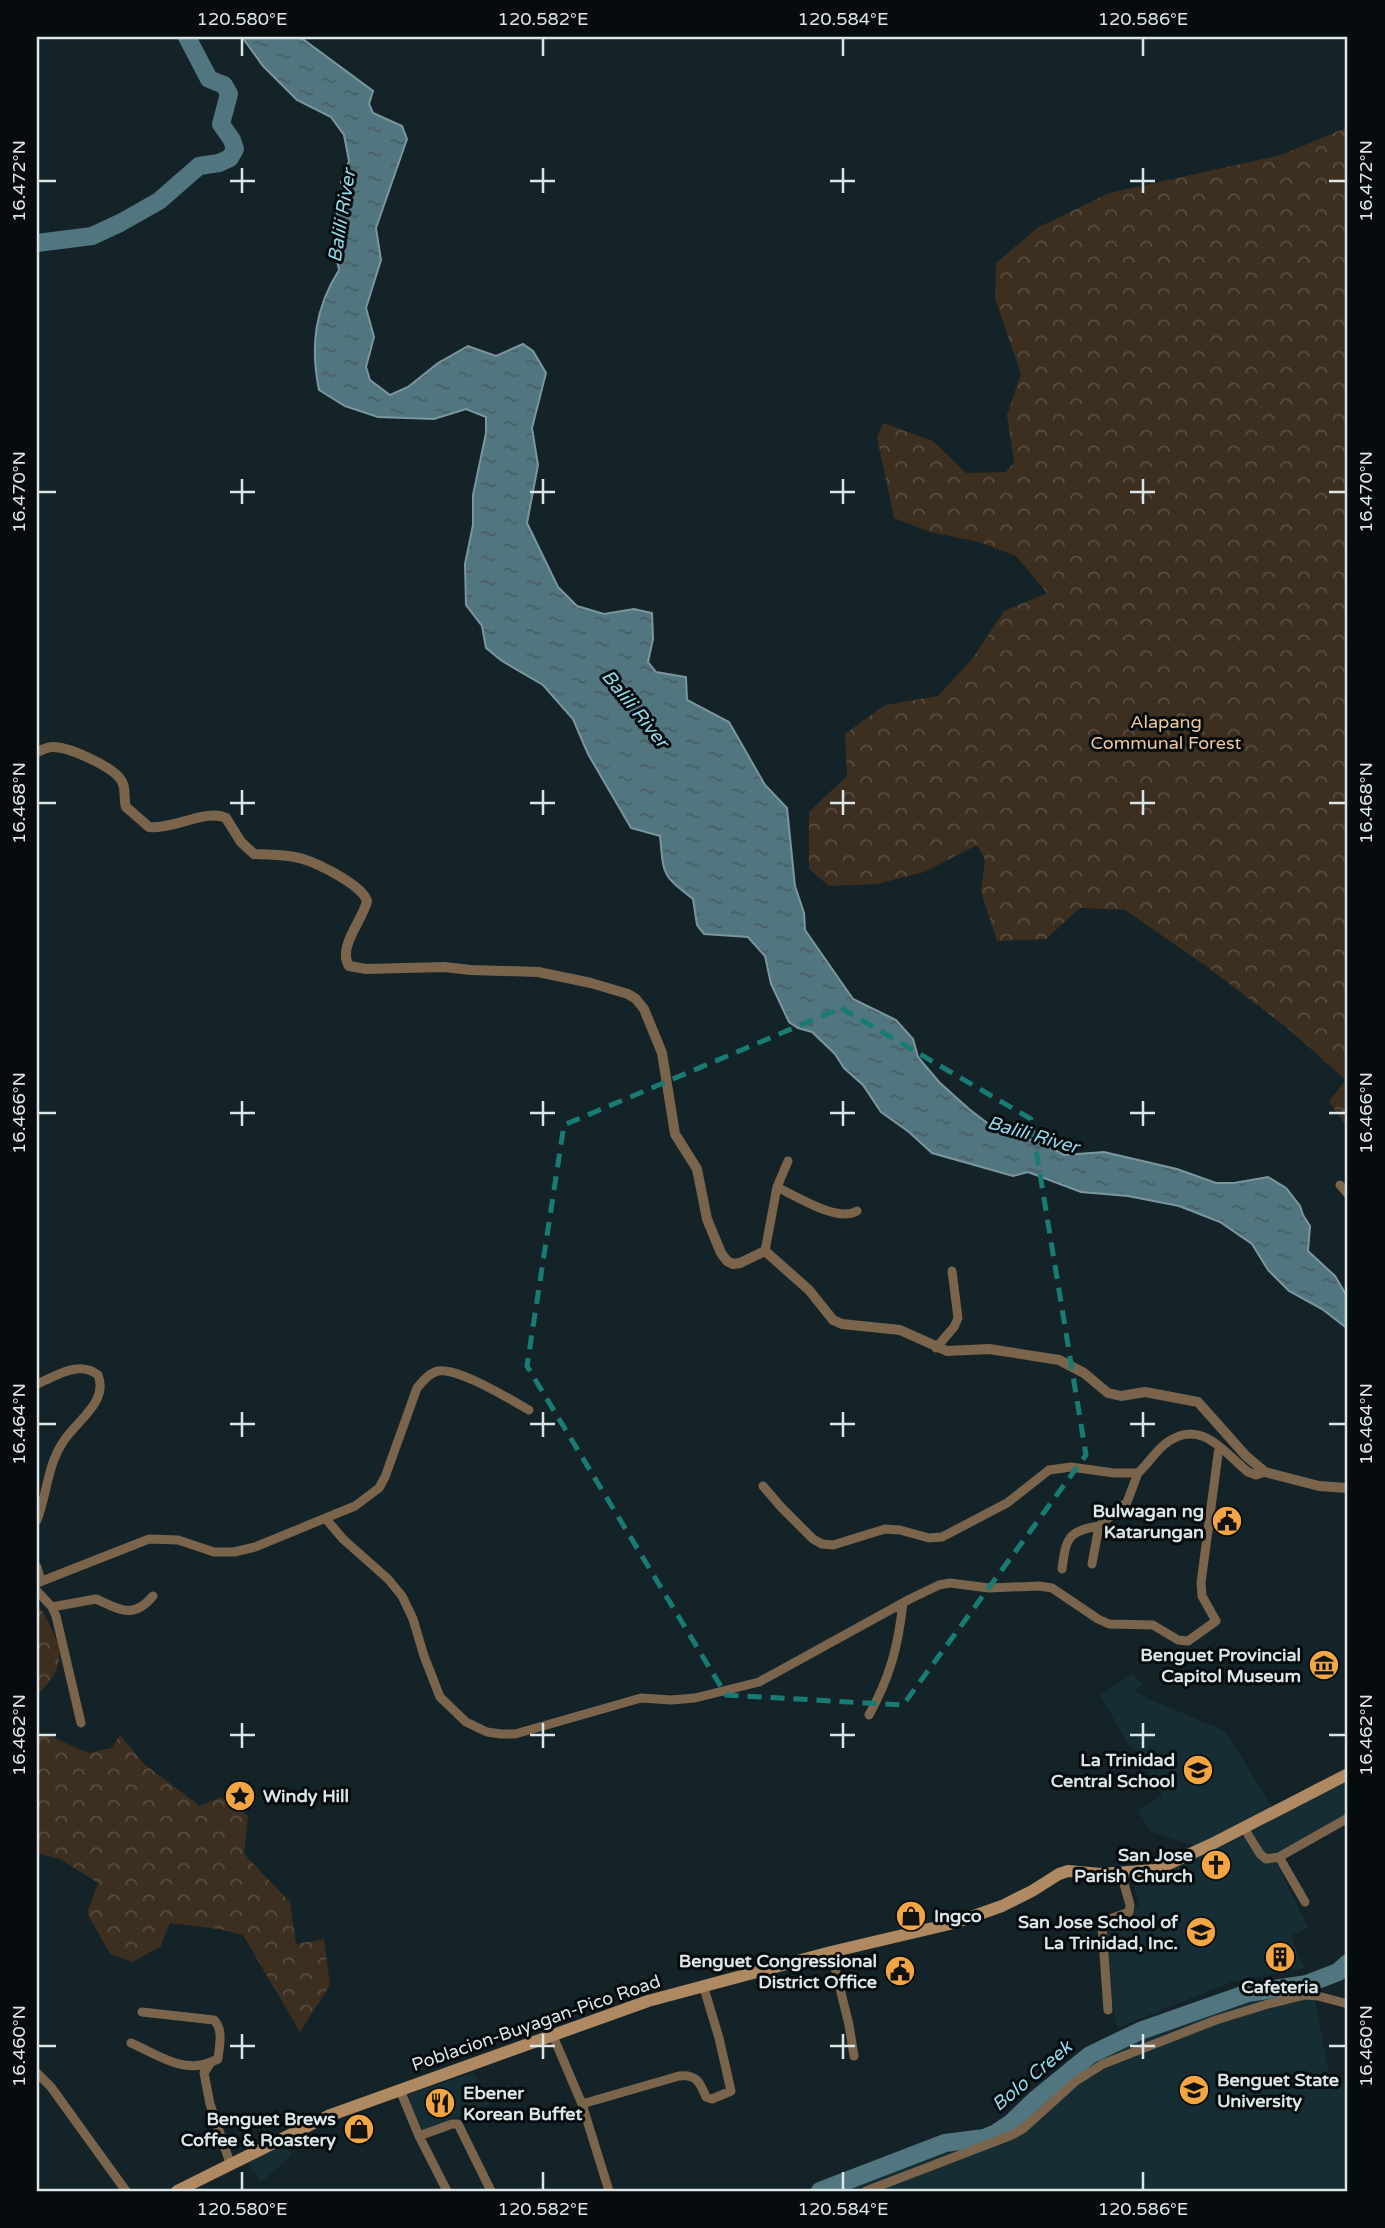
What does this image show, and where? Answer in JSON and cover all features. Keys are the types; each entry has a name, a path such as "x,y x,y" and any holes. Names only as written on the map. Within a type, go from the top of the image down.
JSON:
{"main road":[{"name":"Poblacion-Buyagan-Pico Road","path":"186,2190 230,2163 306,2125 648,2001 831,1952 954,1923 1002,1906 1068,1871 1146,1871 1164,1867 1348,1774"}],"street":[{"path":"37,752 50,747 63,748 99,763 120,777 124,785 126,807 149,827 170,827 206,816 221,816 226,818 247,850 254,854 302,859 353,885 365,895 367,901 346,951 345,960 349,966 366,969 444,967 538,972 592,983 636,999 644,1009 662,1053 675,1134 697,1169 707,1219 721,1253 733,1264 765,1251"},
{"path":"765,1251 776,1187 788,1161"},
{"path":"1340,1185 1348,1194"},
{"path":"776,1187 839,1215 851,1215 857,1211"},
{"path":"765,1251 809,1290 833,1320 854,1327 900,1330 917,1336 936,1348 958,1352 989,1349 1051,1358 1068,1363 1108,1394 1121,1396 1145,1392 1198,1402 1246,1456 1265,1472 1290,1480 1348,1488"},
{"path":"936,1348 958,1318 952,1271"},
{"path":"37,1384 66,1371 85,1367 98,1374 101,1389 100,1396 63,1442 55,1457 37,1520"},
{"path":"37,1567 39,1582 149,1539 178,1540 214,1552 234,1552 255,1547 355,1506 379,1488 417,1388 426,1377 437,1371 450,1371 465,1376 529,1410"},
{"path":"1062,1569 1069,1537 1082,1528 1099,1526 1127,1502 1138,1473 1162,1446 1183,1433 1203,1435 1248,1472 1256,1475 1265,1472"},
{"path":"327,1519 343,1539 402,1596 413,1619 440,1697 466,1722 487,1732 515,1734 641,1698 695,1698 759,1682 903,1603 939,1585 950,1583 989,1588 1039,1586 1059,1591 1109,1624 1153,1625 1183,1641 1195,1638 1216,1621 1202,1596 1201,1583 1219,1447"},
{"path":"763,1486 813,1539 822,1544 833,1545 885,1529 929,1538 942,1537 1007,1503 1039,1475 1049,1470 1062,1467 1138,1473"},
{"path":"1092,1564 1099,1526"},
{"path":"37,1591 52,1607 58,1624 81,1723"},
{"path":"52,1607 96,1599 112,1608 127,1611 139,1607 153,1596"},
{"path":"869,1715 885,1686 893,1662 903,1603"},
{"path":"1244,1828 1262,1857 1279,1857 1348,1818"},
{"path":"1279,1857 1305,1902"},
{"path":"1108,2010 1102,1926 1107,1920 1129,1912 1121,1872"},
{"path":"831,1952 854,2056"},
{"path":"582,2104 679,2076 695,2077 706,2097 712,2099 731,2091 703,1985"},
{"path":"866,2191 1012,2135 1024,2128 1088,2072 1216,2020 1246,2009 1305,1996 1318,1996 1348,2004"},
{"path":"131,2043 176,2064 195,2067 218,2059 220,2037 218,2024 214,2020 142,2012"},
{"path":"553,2036 582,2104 608,2191"},
{"path":"211,2062 204,2073 210,2104 230,2163"},
{"path":"37,2073 51,2087 126,2191"},
{"path":"400,2090 419,2136 447,2191"},
{"path":"419,2136 458,2124 491,2191"}],"highlighted area":[{"path":"841,1008 1031,1119 1086,1455 903,1705 726,1695 527,1366 564,1125"}],"shaded area":[{"name":"La Trinidad Central School","path":"1133,1674 1143,1684 1134,1691 1225,1731 1271,1805 1198,1847 1150,1831 1138,1810 1162,1796 1138,1752 1128,1744 1100,1695"},
{"path":"1348,1778 1348,1816 1279,1852 1263,1855 1249,1832"},
{"name":"San Jose School of La Trinidad, Inc.","path":"1242,1834 1259,1860 1275,1860 1308,1928 1291,1936 1304,1968 1231,1982 1117,2028 1106,1965 1103,1927 1140,1906 1131,1877"},
{"name":"Benguet State University","path":"1312,1983 1331,2085 1348,2082 1348,2191 831,2191 993,2129 1007,2120 1082,2052 1224,1996"},
{"path":"474,2072 490,2104 421,2132 407,2095"},
{"path":"282,2143 292,2155 261,2182 247,2163"}],"green space":[{"name":"Alapang Communal Forest","path":"1348,127 1348,1129 1329,1101 1346,1080 1286,1027 1206,966 1125,910 1080,908 1046,939 997,941 981,892 985,860 977,845 924,872 877,884 829,886 809,869 809,812 847,776 845,734 885,705 938,696 973,658 1004,611 1047,593 1016,556 979,542 930,532 894,518 877,437 883,423 933,441 966,473 1006,472 1014,462 1007,415 1021,374 995,298 996,263 1037,228 1109,193 1281,155"},
{"path":"37,1605 57,1641 59,1662 48,1683 37,1695"},
{"path":"37,1734 48,1735 88,1753 112,1748 120,1735 144,1764 200,1806 221,1797 248,1816 244,1854 290,1902 296,1944 324,1939 330,1985 300,2032 243,1935 170,1923 160,1947 132,1962 110,1954 87,1913 98,1883 60,1859 37,1853"}],"water":[{"name":"Balili River","path":"242,37 300,37 373,91 369,104 373,113 402,126 407,139 376,228 381,260 366,308 374,337 366,367 370,380 390,395 408,387 438,363 468,346 496,356 523,344 533,351 546,373 532,428 538,465 527,523 558,587 577,606 604,614 634,609 652,613 653,639 648,662 656,672 686,677 687,700 729,722 765,785 787,808 795,886 804,913 805,930 853,999 896,1020 913,1039 918,1057 939,1082 995,1129 1042,1143 1064,1155 1104,1152 1177,1169 1216,1183 1268,1177 1286,1188 1300,1206 1310,1226 1308,1251 1335,1276 1348,1298 1348,1329 1322,1309 1289,1291 1268,1270 1252,1244 1220,1222 1179,1206 1128,1196 1081,1192 1028,1172 1013,1176 932,1153 881,1112 863,1085 812,1032 789,1022 771,984 765,956 748,937 704,934 697,925 693,899 666,873 660,836 631,828 588,754 573,719 543,685 502,661 486,648 482,626 466,605 465,564 473,525 473,495 486,433 486,417 466,409 434,419 378,417 345,406 319,390 315,343 324,299 339,270 334,246 337,211 343,197 341,182 349,161 344,135 331,117 297,100 263,66"}],"waterway":[{"path":"37,243 92,236 159,201 199,166 230,158 235,149 221,124 229,94 224,85 209,79 187,37"},
{"name":"Bolo Creek","path":"820,2191 945,2143 984,2138 996,2133 1090,2055 1140,2031 1248,1993 1307,1984 1338,1972 1348,1963"}],"place":[{"name":"Bulwagan ng Katarungan","path":"1227,1521"},
{"name":"Benguet Provincial Capitol Museum","path":"1324,1665"},
{"name":"La Trinidad Central School","path":"1198,1770"},
{"name":"Windy Hill","path":"240,1796"},
{"name":"San Jose Parish Church","path":"1216,1865"},
{"name":"Ingco","path":"911,1916"},
{"name":"San Jose School of La Trinidad, Inc.","path":"1201,1932"},
{"name":"Cafeteria","path":"1280,1957"},
{"name":"Benguet Congressional District Office","path":"900,1971"},
{"name":"Benguet State University","path":"1194,2090"},
{"name":"Ebener Korean Buffet","path":"440,2103"},
{"name":"Benguet Brews Coffee & Roastery","path":"359,2129"}]}
